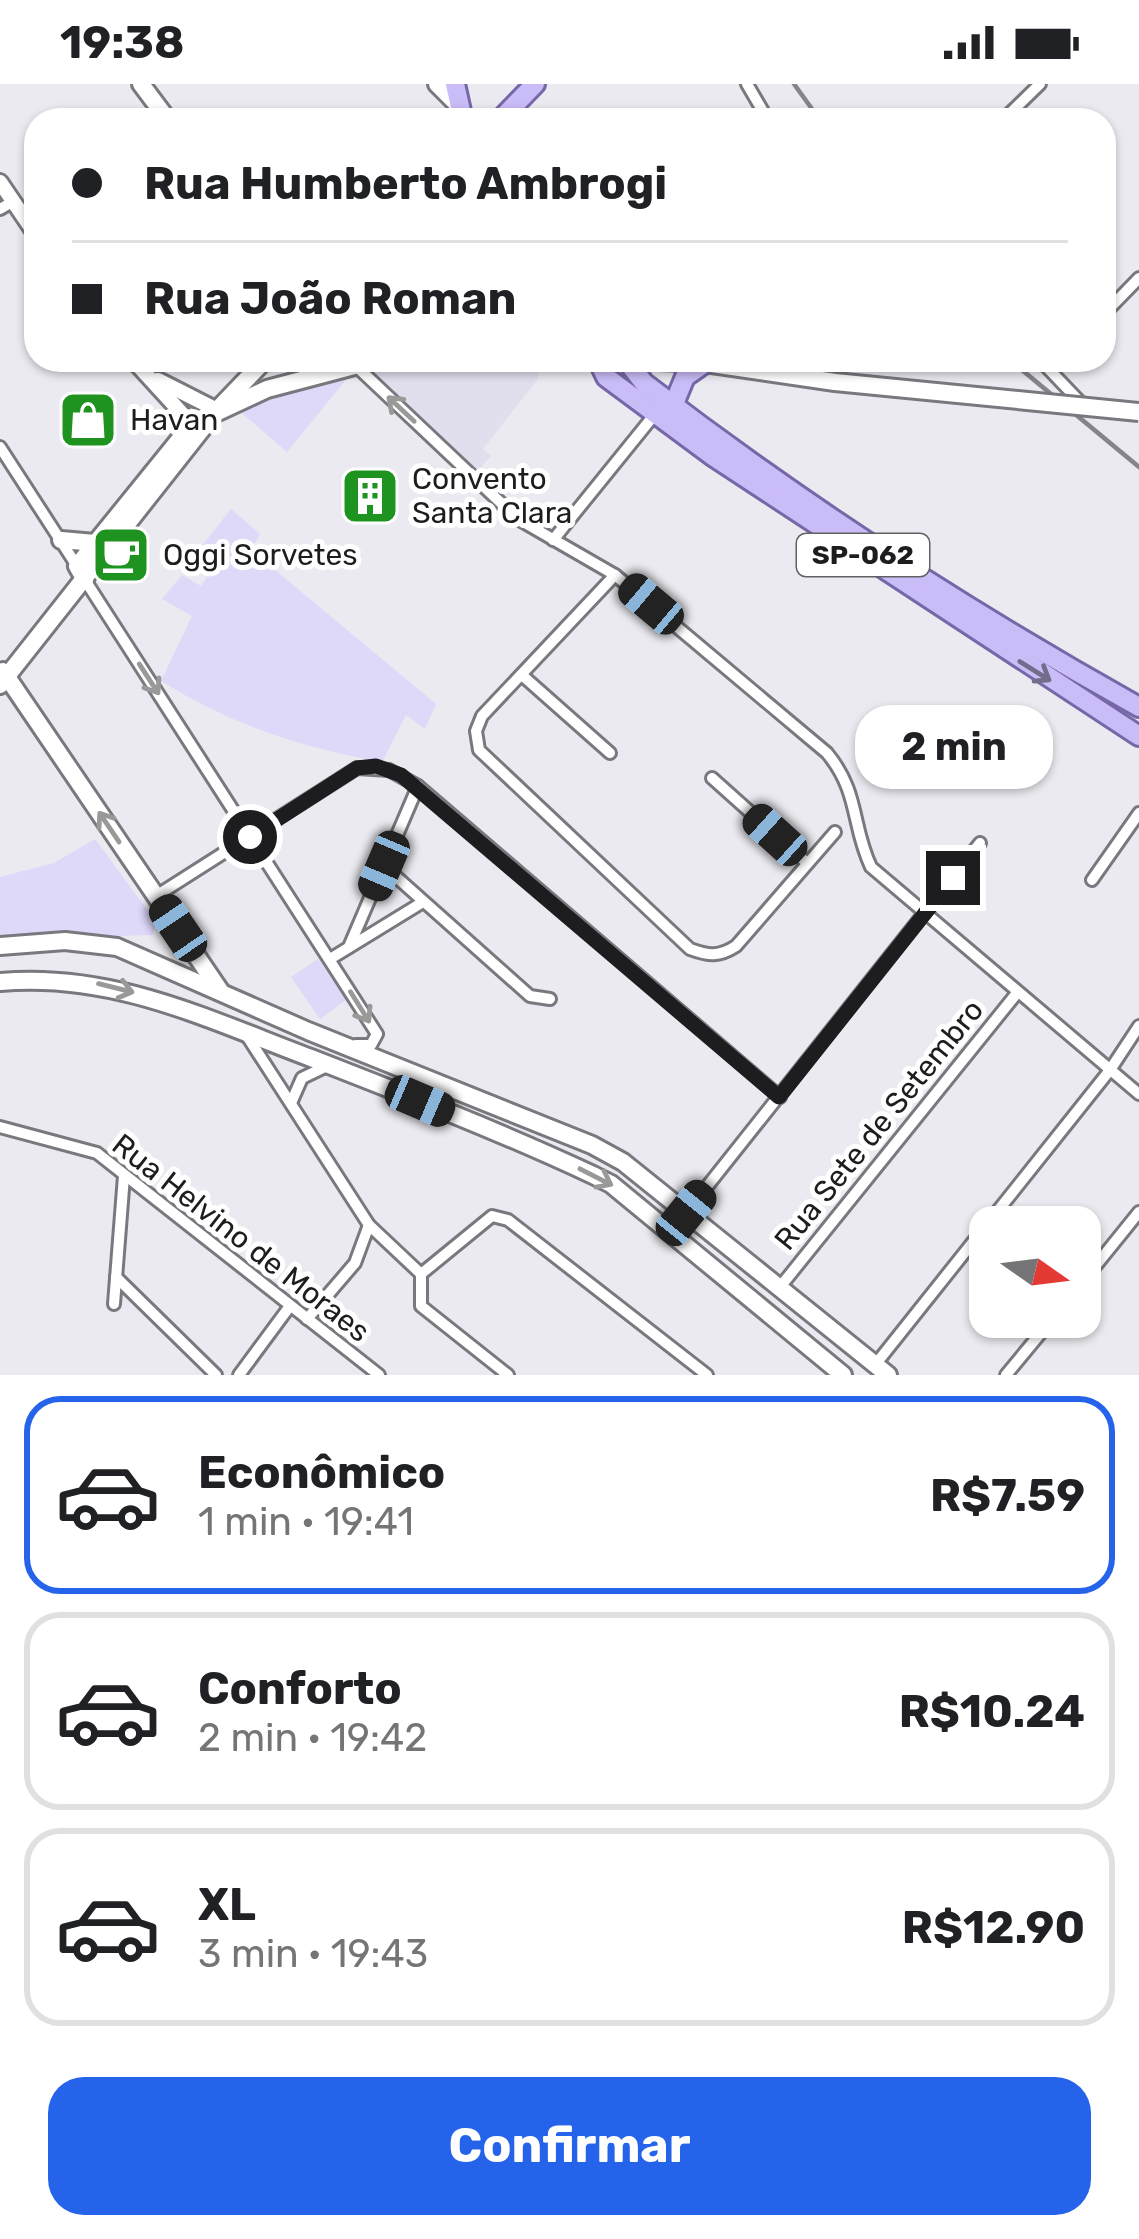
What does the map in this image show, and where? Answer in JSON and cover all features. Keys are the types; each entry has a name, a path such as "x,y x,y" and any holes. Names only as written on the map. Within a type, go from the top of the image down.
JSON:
{"main road":[{"path":"437,84 457,108"},
{"path":"512,108 535,84"},
{"path":"81,573 94,543 253,372"},
{"path":"217,410 323,372"},
{"name":"SP-062","path":"604,372 999,628 1139,706"},
{"name":"SP-062","path":"634,372 664,410 1139,736"},
{"path":"664,410 692,372"},
{"path":"767,372 1139,412"},
{"path":"197,429 2,676 222,993"},
{"path":"61,540 94,543"},
{"path":"1095,709 1105,695 1119,696"},
{"path":"0,946 92,941 573,1137 623,1162 882,1370"},
{"path":"0,982 44,978 107,984 186,1010 535,1148 611,1184 844,1375"},
{"path":"186,1010 186,992 198,984"},
{"path":"481,1126 513,1130 515,1114"},
{"path":"535,1148 542,1134 573,1137"}],"street":[{"path":"1015,108 1040,84"},
{"path":"0,182 6,206"},
{"path":"1116,302 1139,278"},
{"path":"363,372 518,519 615,575 827,753 848,778 860,845 871,867 1139,1094"},
{"path":"1051,372 1089,411"},
{"path":"148,374 217,410"},
{"path":"148,374 197,429"},
{"path":"553,540 664,410"},
{"path":"0,447 376,1034 371,1045 361,1046 308,1031"},
{"path":"615,575 482,716 476,731 479,749 690,949 706,955 736,946 835,832"},
{"path":"523,676 610,753"},
{"path":"156,896 357,768 389,770 418,786 779,1097"},
{"path":"712,778 807,863"},
{"path":"349,947 418,786"},
{"path":"1092,880 1139,813"},
{"path":"686,1213 980,843"},
{"path":"384,866 530,996 550,999"},
{"path":"330,959 423,902"},
{"name":"Rua Sete de Setembro","path":"780,1288 1017,993"},
{"path":"882,1370 1139,1026"},
{"path":"245,1033 369,1225 421,1274 421,1306 508,1375"},
{"path":"291,1103 302,1078 329,1065"},
{"name":"Rua Helvino de Moraes","path":"0,1127 97,1154 379,1375"},
{"path":"114,1304 124,1176"},
{"path":"1101,1259 1139,1212"},
{"path":"421,1274 492,1216 508,1220 707,1375"},
{"path":"307,1319 355,1263 369,1225"},
{"path":"116,1277 216,1375"},
{"path":"239,1375 290,1306"},
{"path":"1006,1375 1037,1338"}],"shaded area":[{"path":"367,372 538,372 538,379 483,449 491,456 474,475"},
{"path":"349,376 287,452 236,408"},
{"path":"231,509 260,534 251,550 436,704 425,729 406,715 382,762 267,732 161,681 192,616 162,599 182,575 201,586 211,570 194,556"},
{"path":"95,839 156,922 153,935 0,939 0,877 54,863"},
{"path":"318,959 346,1000 320,1019 291,977"}],"railway":[{"path":"794,84 811,108"},
{"path":"1024,372 1139,467"}],"place":[{"name":"Havan","path":"88,420"},
{"name":"Convento Santa Clara","path":"370,496"},
{"name":"Oggi Sorvetes","path":"121,555"}],"route":[{"path":"250,837 357,768 376,766 401,775 779,1097 953,878"}]}
